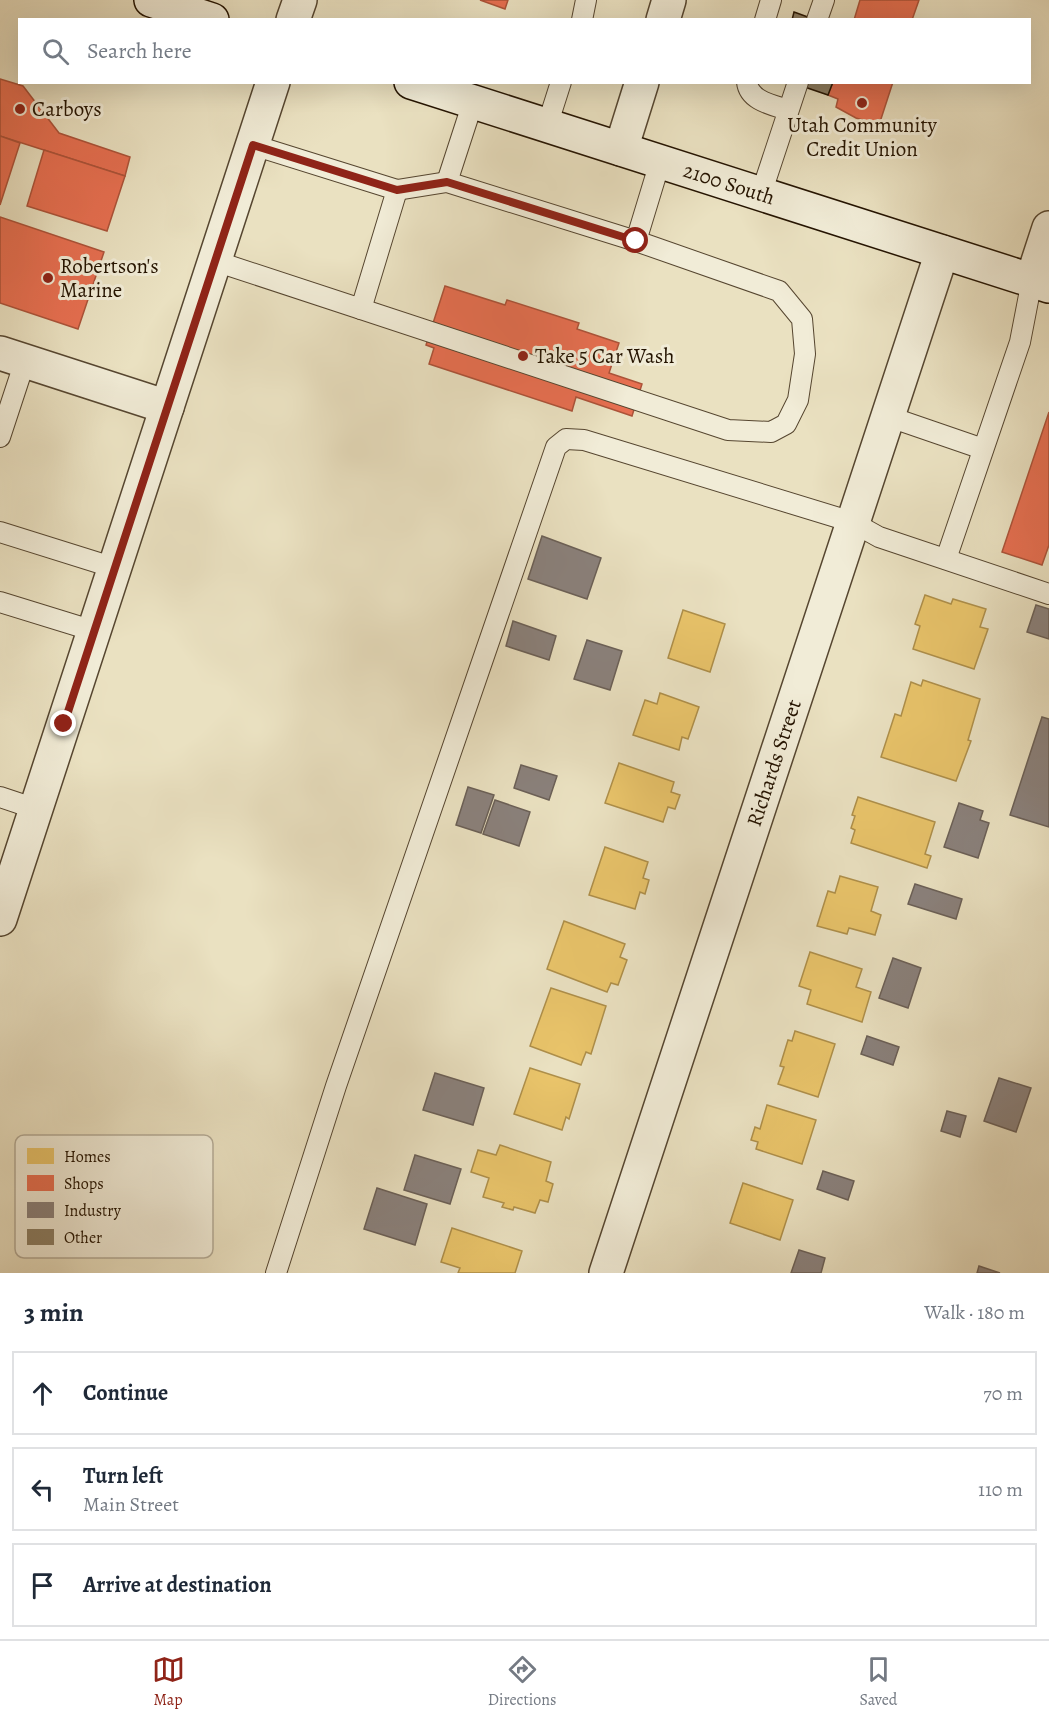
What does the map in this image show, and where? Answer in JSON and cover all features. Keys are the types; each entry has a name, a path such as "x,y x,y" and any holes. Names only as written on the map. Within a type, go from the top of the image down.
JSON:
{"street":[{"path":"152,0 206,18"},
{"path":"294,18 300,0"},
{"path":"664,18 669,0"},
{"path":"0,919 272,84"},
{"name":"2100 South","path":"417,84 1041,283"},
{"path":"621,149 641,84"},
{"path":"1041,283 1049,228"},
{"name":"Richards Street","path":"606,1273 942,252"},
{"path":"13,357 167,407"}],"lane":[{"path":"582,18 586,0"},
{"path":"766,18 771,0"},
{"path":"819,18 824,0"},
{"path":"547,126 560,84"},
{"path":"747,84 747,87 760,101 788,110"},
{"path":"760,194 797,84"},
{"path":"447,182 473,102"},
{"path":"215,261 728,430 771,432 786,424 798,400 805,354 802,319 779,291 636,241 447,182 397,190 253,145"},
{"path":"636,241 660,162"},
{"path":"361,309 397,190"},
{"path":"946,560 1041,283"},
{"path":"0,437 13,357"},
{"path":"887,416 983,449"},
{"path":"276,1273 336,1086 556,447 566,439 584,440 852,522 879,537 1049,594"},
{"path":"0,532 115,568"},
{"path":"0,602 94,631"},
{"path":"0,797 36,809"}],"building: Homes":[{"path":"925,595 951,604 953,599 986,609 980,627 988,629 974,669 913,649 920,626 915,624"},
{"path":"683,610 725,624 710,672 668,658"},
{"path":"923,680 980,699 968,740 971,741 956,781 881,757 895,714 901,716 911,682 921,686"},
{"path":"660,693 699,707 688,739 682,737 679,750 633,735 645,700 657,704"},
{"path":"619,763 674,782 671,792 680,795 675,809 668,807 663,822 605,803"},
{"path":"858,797 935,822 925,854 931,856 927,868 851,843 855,830 851,828 855,816 852,815"},
{"path":"605,847 648,862 643,878 649,880 645,894 640,892 635,909 589,895"},
{"path":"840,876 878,887 871,911 881,915 875,935 849,928 847,934 817,926 828,891 835,893"},
{"path":"564,921 625,944 620,957 627,960 618,985 611,983 607,992 547,969"},
{"path":"810,952 862,969 856,987 871,992 862,1022 807,1004 811,990 799,986"},
{"path":"551,988 606,1006 591,1054 586,1052 581,1065 530,1046"},
{"path":"795,1031 835,1044 818,1097 778,1084 784,1067 780,1066 788,1040 792,1041"},
{"path":"530,1068 580,1084 569,1119 566,1117 562,1130 514,1114"},
{"path":"767,1105 816,1120 802,1164 756,1149 758,1142 751,1140 755,1127 760,1129"},
{"path":"500,1145 551,1162 546,1181 553,1184 548,1202 540,1200 535,1213 514,1207 513,1210 502,1207 504,1203 483,1197 489,1178 471,1172 478,1150 496,1155"},
{"path":"743,1183 793,1200 780,1240 730,1223"},
{"path":"452,1228 522,1251 515,1273 458,1273 460,1268 441,1262"}],"building: Shops":[{"path":"480,0 508,0 505,9"},
{"path":"860,0 919,0 913,18 855,18"},
{"name":"Carboys","path":"0,79 23,86 59,133 130,157 125,176 0,136"},
{"name":"Utah Community Credit Union","path":"832,84 892,84 879,125 856,118 836,107 838,99 828,95"},
{"path":"0,136 20,143 0,205"},
{"path":"44,150 125,176 107,231 27,206"},
{"name":"Robertson's Marine","path":"0,217 104,252 78,329 0,303"},
{"name":"Take 5 Car Wash","path":"445,286 505,305 507,300 579,323 577,329 619,343 609,373 642,384 632,416 576,397 572,411 429,364 434,348 426,345"},
{"path":"1049,412 1049,545 1042,565 1002,552"}],"building: Industry":[{"path":"542,536 601,558 587,599 528,579"},
{"path":"1036,605 1049,609 1049,639 1027,632"},
{"path":"513,621 556,636 549,660 506,646"},
{"path":"587,640 622,651 610,690 574,679"},
{"path":"1042,717 1049,719 1049,827 1010,815"},
{"path":"521,765 557,776 549,800 514,788"},
{"path":"468,787 494,795 481,833 456,825"},
{"path":"495,800 530,812 519,846 483,834"},
{"path":"959,803 983,811 980,820 989,823 978,858 944,847"},
{"path":"915,884 962,899 956,919 908,904"},
{"path":"893,958 921,968 908,1008 879,998"},
{"path":"867,1036 899,1047 893,1065 861,1054"},
{"path":"435,1073 484,1088 473,1125 423,1110"},
{"path":"999,1078 1031,1088 1016,1132 984,1121"},
{"path":"947,1111 966,1116 960,1137 941,1131"},
{"path":"415,1155 461,1169 450,1204 404,1190"},
{"path":"823,1171 854,1181 848,1200 817,1189"},
{"path":"377,1188 427,1204 415,1245 364,1229"},
{"path":"799,1250 825,1258 821,1273 791,1273"},
{"path":"979,1266 1000,1273 977,1273"}],"building: Other":[{"path":"794,12 810,18 792,18"},
{"path":"796,84 832,84 828,95"}],"place":[{"name":"Utah Community Credit Union","path":"862,103"},
{"name":"Carboys","path":"20,109"},
{"name":"Robertson's Marine","path":"48,278"},
{"name":"Take 5 Car Wash","path":"523,356"}],"route":[{"path":"64,724 253,145 397,190 447,182 636,241"}]}
